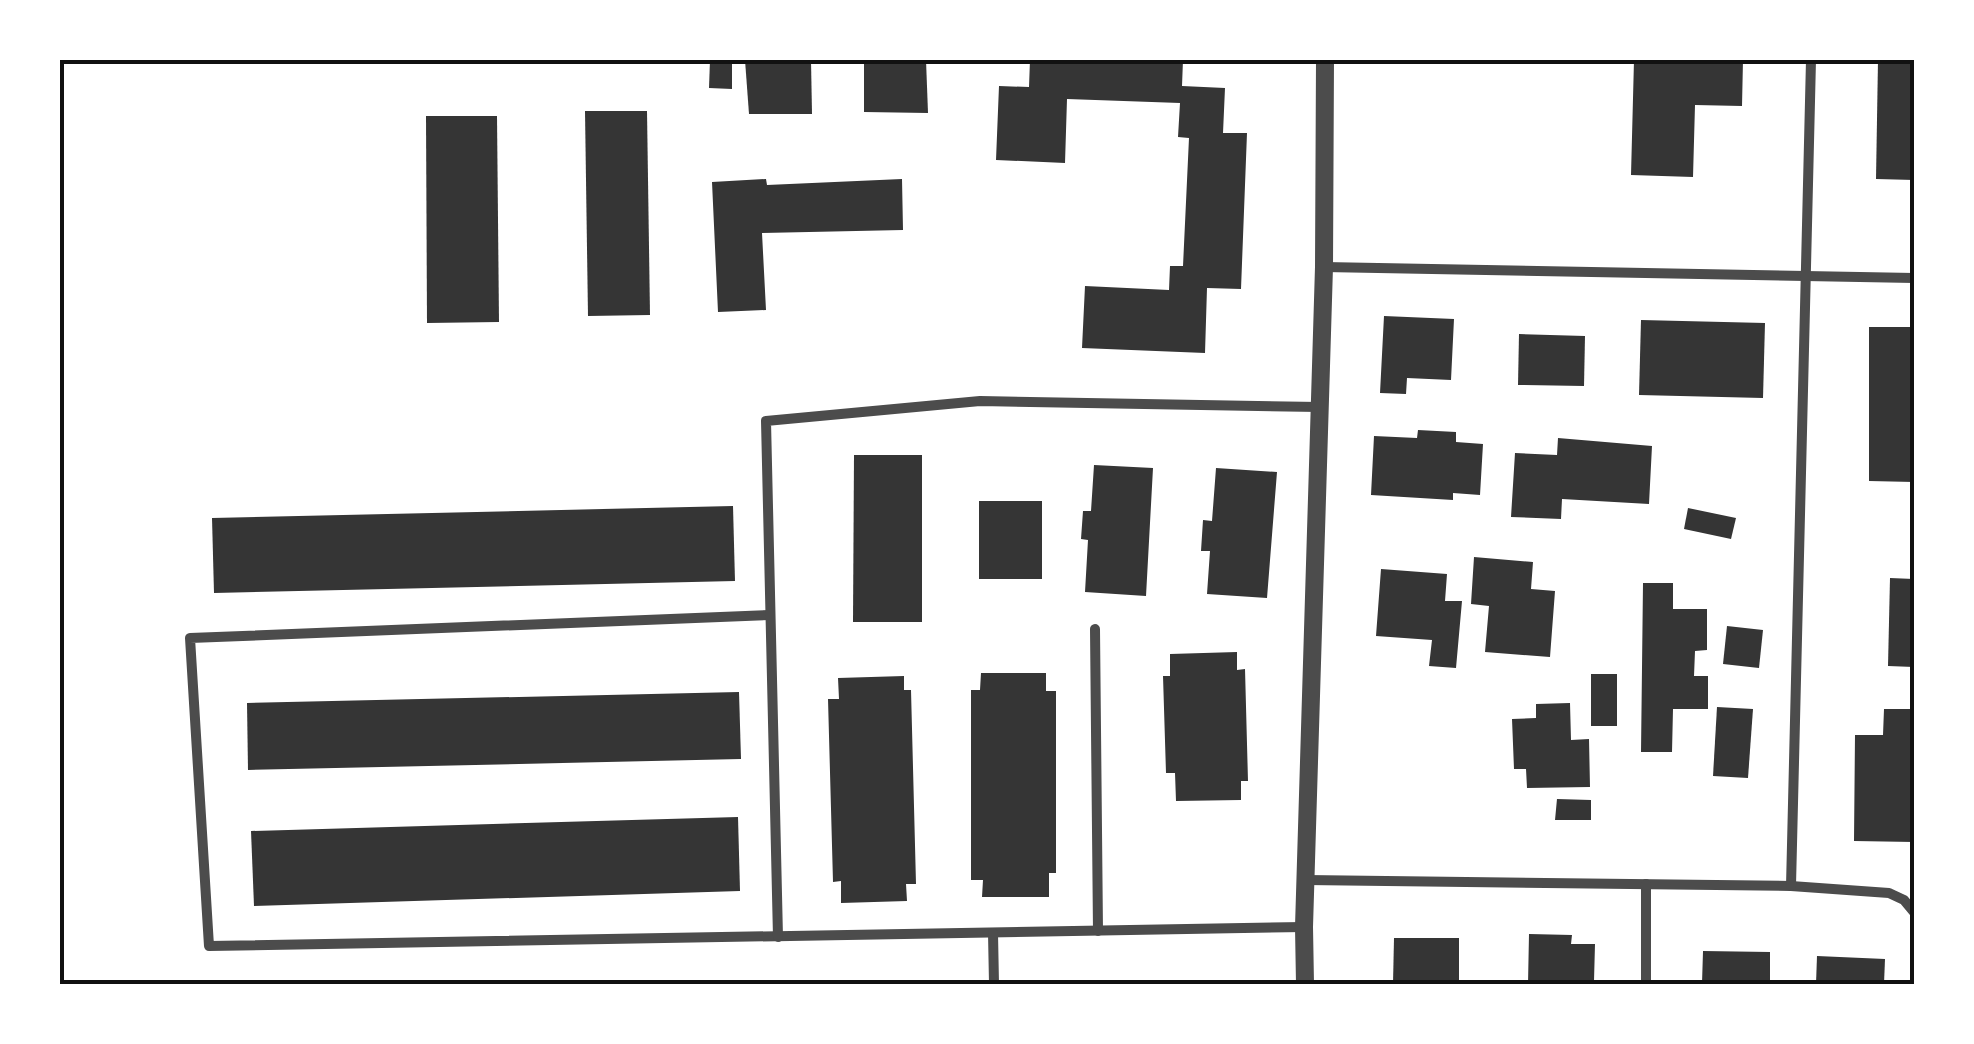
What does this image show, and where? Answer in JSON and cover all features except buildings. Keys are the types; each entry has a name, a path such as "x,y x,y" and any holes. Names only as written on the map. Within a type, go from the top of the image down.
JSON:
{"street":[{"path":"1305,984 1324,268 1325,60"},
{"path":"1790,886 1811,60"},
{"path":"1324,268 1914,278"},
{"path":"778,938 766,421 980,402 1319,407"},
{"path":"770,615 190,638 209,946 1304,926"},
{"path":"1095,629 1098,931"},
{"path":"1306,880 1790,886 1890,893 1904,900 1914,912"},
{"path":"1646,884 1646,984"},
{"path":"993,932 994,984"}]}
